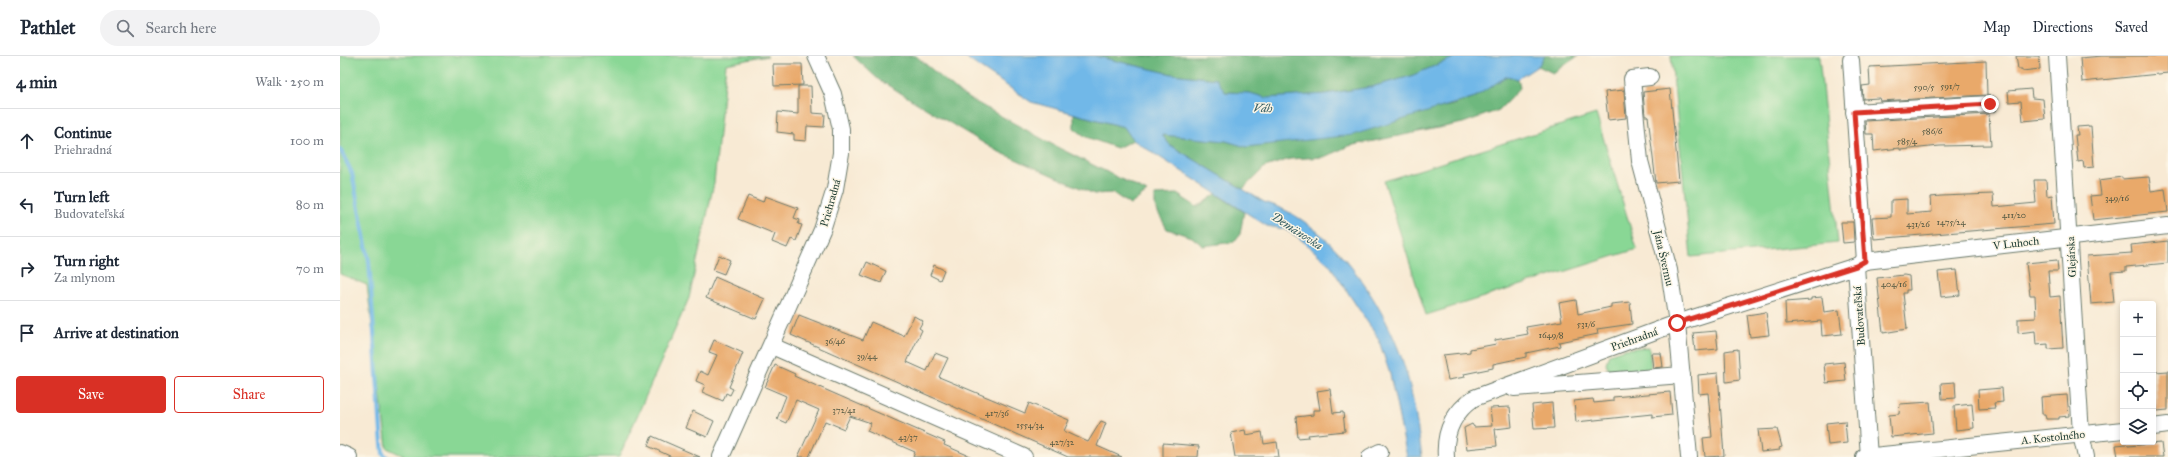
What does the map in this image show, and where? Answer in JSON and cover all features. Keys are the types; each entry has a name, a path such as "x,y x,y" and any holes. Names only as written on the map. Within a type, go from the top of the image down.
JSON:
{"street":[{"name":"Priehradná","path":"721,457 768,349 772,346 824,224 840,166 842,137 840,120 833,94 816,56"},
{"name":"Glejárska","path":"2058,56 2081,434 2086,457"},
{"name":"Budovateľská","path":"1851,60 1869,457"},
{"name":"Jána Švermu","path":"1650,77 1632,79 1640,161 1669,270 1677,323 1690,457"},
{"path":"1854,112 1990,104"},
{"name":"V Luhoch","path":"1860,264 2168,226"},
{"name":"Priehradná","path":"1446,457 1450,428 1461,407 1474,398 1494,389 1677,323 1860,264"},
{"path":"772,346 1024,457"},
{"path":"1494,389 1682,375"},
{"path":"2156,427 2168,425"},
{"name":"A. Kostolného","path":"1864,457 2120,430"},
{"path":"340,453 349,457"}],"green space":[{"path":"340,56 768,56 726,64 714,183 689,298 619,457 406,457 387,448 367,285 340,274"},
{"path":"853,56 916,56 961,94 1057,147 1147,192 1130,205 1113,193 1094,194 995,150 879,80"},
{"path":"1095,56 1458,56 1411,76 1371,87 1325,94 1267,98 1250,93 1225,92 1215,79 1172,74"},
{"path":"1545,56 1578,56 1553,73 1538,66"},
{"path":"1671,56 1819,56 1838,243 1691,257"},
{"path":"1507,76 1518,79 1520,88 1499,110 1463,123 1349,146 1324,157 1290,159 1265,167 1243,189 1170,145 1162,135 1226,141 1246,147 1278,142 1453,105 1475,97"},
{"path":"1074,114 1124,127 1133,140 1117,148 1086,137 1074,128"},
{"path":"1596,114 1637,249 1426,315 1384,181"},
{"path":"1177,194 1197,207 1216,194 1244,212 1240,234 1234,242 1203,246 1192,237 1167,229 1155,207 1155,195"},
{"path":"1649,347 1651,368 1642,372 1631,374 1609,372 1606,363 1609,354 1624,349"}],"water":[{"path":"963,56 1095,56 1172,74 1216,79 1225,92 1250,93 1267,98 1325,94 1371,87 1411,76 1458,56 1545,56 1538,66 1518,79 1507,76 1475,97 1353,135 1246,147 1226,141 1162,135 1170,145 1264,202 1287,211 1310,226 1349,264 1381,311 1393,335 1406,371 1412,395 1422,457 1407,457 1390,374 1378,338 1329,264 1298,237 1284,229 1267,226 1133,140 1124,127 1031,102"}],"building":[{"path":"2016,56 2039,56 2040,69 2022,71 2022,69 2018,69"},
{"path":"2102,56 2168,56 2168,73 2082,82 2080,58"},
{"path":"1986,61 1987,95 1880,101 1879,98 1863,99 1862,86 1870,85 1869,67"},
{"path":"773,64 802,64 803,85 774,86"},
{"path":"798,86 811,86 812,113 825,114 824,127 807,126 806,141 794,140 794,134 777,132 778,112 798,114"},
{"path":"1670,89 1679,181 1656,183 1648,116 1645,116 1643,92"},
{"path":"2031,89 2032,98 2043,99 2045,119 2023,121 2021,101 2009,102 2008,91"},
{"path":"1624,90 1626,118 1608,120 1605,92"},
{"path":"1989,114 1991,145 1940,146 1900,150 1900,148 1874,151 1873,134 1866,134 1865,121"},
{"path":"2091,126 2094,167 2084,168 2083,161 2078,162 2075,135 2078,135 2077,127"},
{"path":"2122,177 2122,179 2149,177 2151,191 2165,189 2168,212 2093,220 2090,196 2101,195 2099,180"},
{"path":"2034,180 2046,180 2047,196 2052,195 2054,224 1874,239 1872,218 1891,217 1891,200 1907,199 1907,214 1932,212 1931,197 1941,196 1993,194 1994,207 2036,203"},
{"path":"748,196 763,202 765,196 798,208 794,218 800,220 798,224 802,225 796,241 791,239 787,248 772,242 775,234 738,219"},
{"path":"1841,222 1853,222 1854,242 1843,243"},
{"path":"2168,241 2168,263 2126,267 2126,271 2111,272 2114,302 2091,304 2087,256 2132,253 2131,245"},
{"path":"719,255 730,260 724,274 713,270"},
{"path":"2057,260 2058,271 2048,271 2050,297 2060,296 2063,348 2048,349 2048,344 2036,345 2035,331 2018,333 2018,319 2036,318 2035,295 2030,295 2026,263"},
{"path":"867,262 886,271 881,283 861,275"},
{"path":"934,265 944,270 940,280 930,275"},
{"path":"1957,270 1960,295 1941,297 1938,272"},
{"path":"1904,275 1909,276 1910,290 1906,290 1906,293 1903,293 1907,329 1883,333 1877,278"},
{"path":"715,277 765,299 756,319 706,298"},
{"path":"1822,297 1824,312 1839,310 1842,334 1822,336 1821,321 1786,324 1785,302 1811,300 1811,298"},
{"path":"1576,300 1578,314 1611,307 1611,304 1630,302 1632,324 1597,329 1598,334 1559,342 1560,346 1526,353 1526,357 1493,364 1493,368 1464,374 1465,377 1448,380 1443,355 1470,352 1470,349 1496,344 1495,340 1528,334 1526,327 1562,321 1559,303"},
{"path":"1766,312 1769,335 1750,337 1747,315"},
{"path":"799,315 863,340 871,322 904,336 914,316 923,321 919,328 922,330 907,362 927,371 935,353 948,358 939,377 1025,413 1029,403 1069,420 1064,431 1088,442 1101,421 1106,423 1097,446 1122,457 1068,457 791,335"},
{"path":"1716,331 1718,349 1695,351 1693,333"},
{"path":"714,340 743,353 729,387 733,389 730,395 726,393 723,401 702,392 705,385 696,381 700,371 708,375 717,355 709,352"},
{"path":"1738,349 1740,380 1726,382 1725,351"},
{"path":"1651,353 1661,353 1663,367 1653,368"},
{"path":"1844,362 1846,381 1826,383 1824,364"},
{"path":"775,365 795,374 794,376 945,442 944,445 972,457 913,457 915,452 867,431 871,423 850,416 844,429 825,421 809,457 798,457 819,410 796,400 786,423 777,419 786,396 765,387"},
{"path":"2168,371 2168,410 2157,411 2156,372"},
{"path":"1718,373 1724,456 1705,457 1703,438 1712,437 1708,393 1699,394 1698,375"},
{"path":"1955,382 1956,398 1942,399 1941,383"},
{"path":"2002,388 2003,402 1994,403 1995,408 1979,409 1978,390"},
{"path":"1330,389 1333,413 1343,412 1345,431 1308,435 1309,437 1298,438 1296,417 1313,415 1313,410 1320,410 1317,391"},
{"path":"1670,392 1672,415 1652,417 1652,414 1576,422 1574,401 1593,399 1594,403 1613,401 1613,397"},
{"path":"2067,395 2069,416 2059,417 2059,419 2046,419 2045,414 2042,414 2041,397"},
{"path":"1930,402 1933,433 1891,437 1889,415 1899,414 1900,404"},
{"path":"1552,403 1554,428 1534,429 1532,405"},
{"path":"1972,404 1974,428 1956,430 1954,406"},
{"path":"1510,407 1512,427 1495,429 1497,446 1467,449 1464,428 1472,424 1474,427 1492,426 1490,408"},
{"path":"693,411 714,421 707,437 686,428"},
{"path":"1845,421 1847,443 1828,445 1826,423"},
{"path":"1777,429 1782,447 1779,448 1780,450 1761,452 1758,430"},
{"path":"1245,430 1246,435 1262,432 1264,444 1277,442 1279,457 1235,457 1231,433"},
{"path":"652,436 700,457 672,457 648,446"},
{"path":"1163,443 1199,446 1198,457 1163,457"},
{"path":"2156,443 2161,443 2163,457 2118,457 2116,445 2156,445"}],"waterway":[{"path":"340,149 352,173 369,261 381,433 383,454 387,457"}],"route":[{"path":"1677,323 1856,266 1865,261 1854,112 1990,104"}],"water label":[{"name":"Váh","path":"1263,108"},
{"name":"Demänovka","path":"1297,231"}]}
